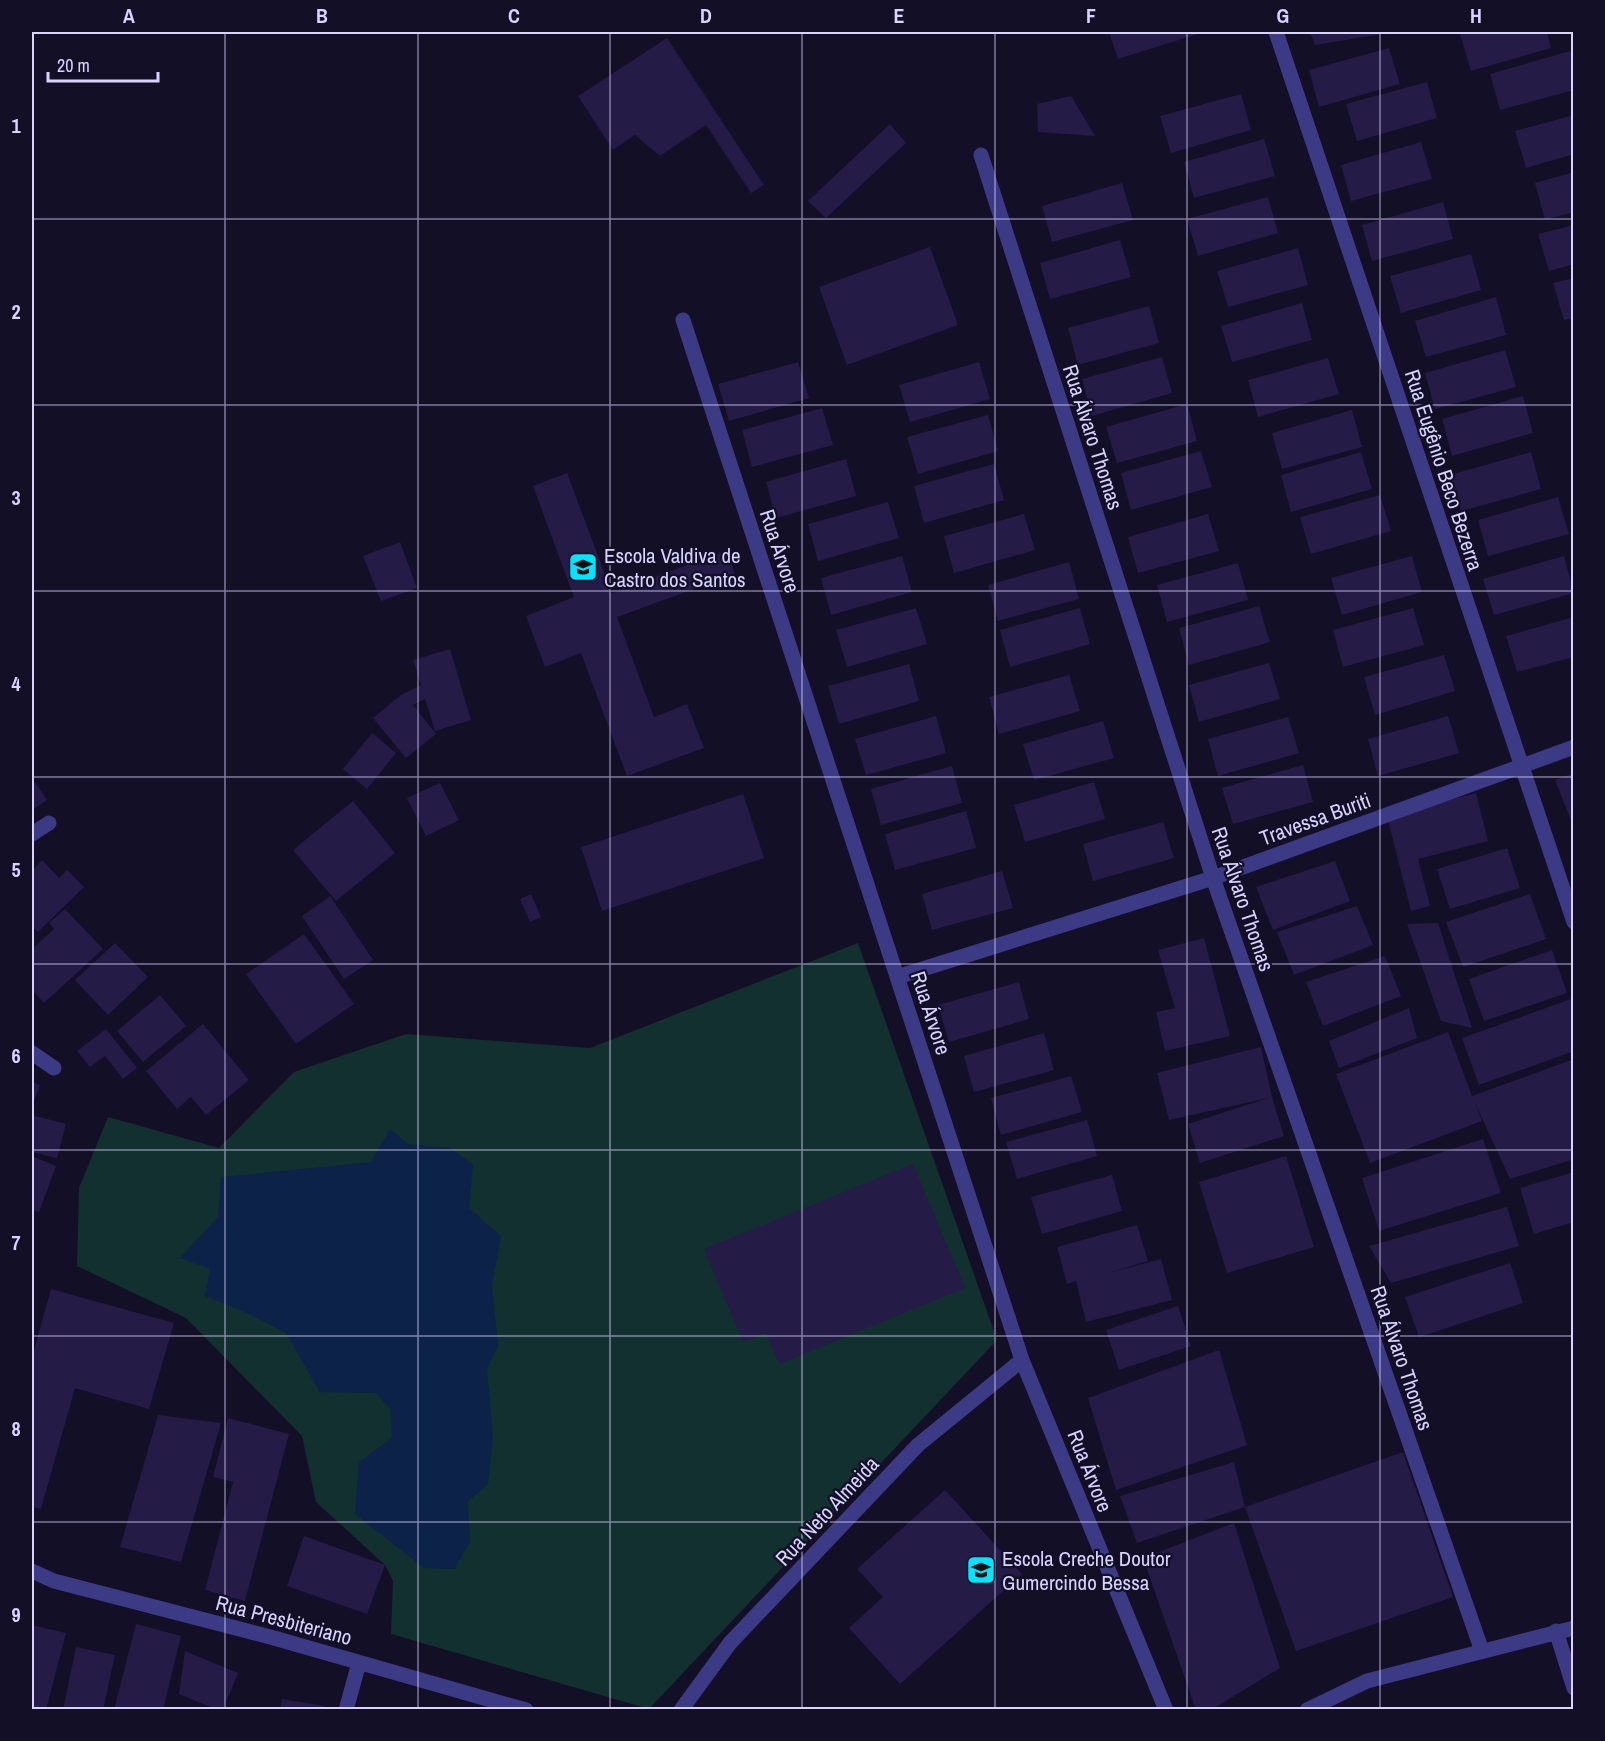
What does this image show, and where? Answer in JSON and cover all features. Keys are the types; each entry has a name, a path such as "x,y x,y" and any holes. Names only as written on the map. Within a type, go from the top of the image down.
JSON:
{"street":[{"name":"Rua Eugênio Beco Bezerra","path":"1276,32 1520,767 1574,922"},
{"name":"Rua Álvaro Thomas","path":"981,155 1213,878 1482,1651"},
{"name":"Rua Árvore","path":"683,320 1022,1360 1166,1710"},
{"name":"Travessa Buriti","path":"897,978 1213,878 1574,747"},
{"path":"32,834 49,822"},
{"path":"32,1053 54,1068"},
{"name":"Rua Neto Almeida","path":"681,1710 730,1643 918,1445 1022,1360"},
{"name":"Rua Presbiteriano","path":"32,1571 54,1581 274,1638 526,1710"},
{"path":"1307,1710 1367,1681 1574,1628"},
{"path":"1556,1632 1574,1688"},
{"path":"346,1710 359,1663"}],"green space":[{"path":"858,943 997,1340 649,1709 391,1634 393,1581 385,1565 316,1502 302,1436 186,1318 77,1266 79,1188 108,1117 219,1148 294,1072 406,1034 590,1048"}],"water":[{"path":"390,1129 408,1144 450,1148 473,1165 469,1208 501,1236 492,1285 498,1346 487,1369 493,1436 488,1484 468,1501 470,1542 454,1569 424,1568 355,1514 359,1462 392,1438 390,1409 376,1393 320,1392 286,1333 247,1313 205,1296 210,1269 180,1258 218,1217 221,1177 371,1162"}],"building":[{"path":"1109,32 1204,32 1118,59"},
{"path":"1310,32 1388,32 1388,33 1315,45"},
{"path":"1547,32 1551,48 1471,71 1460,34"},
{"path":"667,38 764,185 751,193 706,125 660,156 635,135 613,150 578,96"},
{"path":"1389,48 1400,84 1319,107 1309,70"},
{"path":"1570,51 1574,62 1574,90 1500,110 1490,74"},
{"path":"1427,82 1437,118 1357,141 1346,104"},
{"path":"1241,94 1251,130 1171,153 1160,116"},
{"path":"1071,96 1095,136 1038,132 1037,104"},
{"path":"1574,115 1574,154 1526,168 1515,131"},
{"path":"890,124 906,143 826,218 808,201"},
{"path":"1264,139 1275,176 1194,198 1184,162"},
{"path":"1421,142 1432,179 1351,201 1341,165"},
{"path":"1574,172 1574,212 1545,220 1535,183"},
{"path":"1122,183 1133,220 1052,242 1042,206"},
{"path":"1268,197 1278,233 1198,256 1187,219"},
{"path":"1443,202 1453,239 1372,261 1362,225"},
{"path":"1574,225 1574,264 1549,271 1538,234"},
{"path":"1120,240 1131,277 1050,299 1040,263"},
{"path":"930,247 958,325 847,365 819,287"},
{"path":"1298,248 1308,285 1228,307 1217,271"},
{"path":"1471,254 1481,290 1401,313 1390,276"},
{"path":"1574,278 1574,318 1564,320 1553,283"},
{"path":"1496,297 1506,335 1426,357 1415,321"},
{"path":"1302,303 1312,340 1232,362 1221,326"},
{"path":"1149,306 1159,343 1078,365 1068,328"},
{"path":"1505,350 1516,387 1435,409 1425,373"},
{"path":"1162,357 1172,393 1092,416 1082,379"},
{"path":"1328,358 1339,394 1258,417 1248,380"},
{"path":"798,362 809,398 729,421 718,384"},
{"path":"979,362 990,399 910,422 899,385"},
{"path":"1523,396 1533,433 1452,456 1442,419"},
{"path":"1187,404 1197,441 1117,463 1106,427"},
{"path":"822,408 833,445 752,467 742,430"},
{"path":"1352,410 1362,447 1282,469 1272,433"},
{"path":"988,415 998,451 918,474 907,437"},
{"path":"1201,451 1212,487 1131,510 1121,473"},
{"path":"1361,452 1372,489 1291,512 1281,475"},
{"path":"1531,452 1541,489 1461,511 1450,475"},
{"path":"846,459 856,496 776,518 766,482"},
{"path":"994,464 1004,500 924,523 914,486"},
{"path":"567,473 612,593 727,550 735,574 617,617 654,717 687,704 704,748 627,776 581,653 545,667 526,616 574,597 533,486"},
{"path":"1380,495 1391,531 1311,554 1300,517"},
{"path":"1558,497 1569,534 1488,556 1478,520"},
{"path":"888,502 899,538 818,561 808,524"},
{"path":"1024,514 1035,550 954,573 944,536"},
{"path":"1208,514 1219,551 1138,573 1128,537"},
{"path":"400,542 417,588 381,601 363,556"},
{"path":"902,556 912,592 831,615 821,578"},
{"path":"1412,556 1422,592 1342,615 1331,578"},
{"path":"1564,556 1574,593 1494,615 1483,579"},
{"path":"1069,562 1079,599 998,621 988,585"},
{"path":"1238,563 1248,600 1167,622 1157,585"},
{"path":"1259,606 1270,642 1189,665 1179,628"},
{"path":"916,608 927,644 847,667 836,630"},
{"path":"1080,608 1090,644 1010,667 1000,630"},
{"path":"1413,608 1424,645 1343,667 1333,630"},
{"path":"1574,617 1574,657 1517,672 1506,636"},
{"path":"450,649 471,720 435,731 425,699 413,705 436,734 406,758 373,718 401,695 421,685 413,660"},
{"path":"1444,655 1455,691 1375,715 1364,677"},
{"path":"1269,663 1280,699 1199,722 1189,685"},
{"path":"909,664 919,701 839,724 828,686"},
{"path":"1069,675 1080,711 999,734 989,697"},
{"path":"936,716 946,753 866,775 855,739"},
{"path":"1448,716 1459,753 1378,776 1368,739"},
{"path":"1288,717 1299,753 1218,776 1208,739"},
{"path":"1103,721 1114,758 1034,780 1023,744"},
{"path":"372,733 396,753 367,789 343,769"},
{"path":"1303,765 1313,802 1233,824 1222,788"},
{"path":"952,766 962,803 881,825 871,789"},
{"path":"1574,773 1574,823 1572,823 1555,780"},
{"path":"35,782 47,800 32,810 32,784"},
{"path":"1094,782 1105,819 1025,842 1014,805"},
{"path":"440,783 459,820 426,836 407,798"},
{"path":"1476,793 1488,841 1418,859 1430,906 1411,911 1387,816"},
{"path":"743,794 764,858 602,911 581,847"},
{"path":"353,801 395,853 336,901 293,850"},
{"path":"966,811 976,848 895,870 885,834"},
{"path":"1163,822 1174,858 1093,881 1083,844"},
{"path":"1507,848 1520,888 1450,909 1437,869"},
{"path":"42,860 59,878 67,870 84,887 38,932 32,926 32,871"},
{"path":"1335,861 1350,901 1273,930 1256,887"},
{"path":"1002,871 1013,908 932,930 922,894"},
{"path":"531,894 541,917 530,922 520,899"},
{"path":"1530,894 1546,939 1463,967 1446,922"},
{"path":"330,896 373,960 344,979 302,916"},
{"path":"1357,906 1373,945 1294,975 1277,932"},
{"path":"65,909 103,949 44,1003 32,990 32,949 54,929 49,923"},
{"path":"1438,923 1472,1028 1441,1021 1407,924"},
{"path":"304,934 354,1004 296,1044 246,974"},
{"path":"1204,938 1230,1036 1165,1051 1156,1012 1175,1008 1158,950"},
{"path":"115,943 148,977 108,1015 75,980"},
{"path":"1552,950 1567,993 1484,1021 1469,979"},
{"path":"1385,956 1401,996 1323,1026 1306,982"},
{"path":"1019,982 1029,1019 949,1042 938,1005"},
{"path":"160,995 186,1026 143,1062 117,1031"},
{"path":"1574,998 1574,1051 1479,1085 1462,1038"},
{"path":"1409,1008 1417,1038 1339,1068 1329,1041"},
{"path":"203,1024 249,1080 206,1115 191,1097 177,1109 146,1071"},
{"path":"106,1029 137,1068 123,1079 105,1056 90,1067 77,1051"},
{"path":"1448,1032 1472,1096 1574,1059 1574,1159 1510,1179 1475,1103 1482,1121 1370,1163 1336,1074"},
{"path":"1044,1033 1054,1070 974,1092 964,1056"},
{"path":"1261,1047 1272,1097 1284,1136 1200,1163 1188,1124 1268,1098 1169,1120 1157,1073"},
{"path":"1071,1076 1082,1112 1001,1135 991,1098"},
{"path":"32,1082 40,1085 32,1106"},
{"path":"32,1115 66,1124 57,1158 32,1152"},
{"path":"1087,1120 1097,1156 1017,1179 1006,1142"},
{"path":"1483,1139 1501,1193 1379,1231 1362,1178"},
{"path":"32,1156 56,1166 39,1212 32,1210"},
{"path":"1286,1156 1314,1247 1227,1273 1199,1182"},
{"path":"913,1164 965,1288 779,1364 766,1333 743,1342 704,1249"},
{"path":"1574,1172 1574,1222 1534,1234 1520,1188"},
{"path":"1112,1175 1122,1211 1042,1234 1031,1197"},
{"path":"1507,1207 1519,1246 1391,1283 1369,1246"},
{"path":"1137,1225 1148,1261 1108,1273 1161,1259 1172,1300 1086,1322 1076,1281 1067,1284 1057,1247"},
{"path":"1510,1263 1523,1303 1419,1337 1405,1297"},
{"path":"51,1289 174,1323 149,1409 75,1388 41,1509 32,1507 32,1357"},
{"path":"1178,1306 1191,1346 1119,1370 1106,1330"},
{"path":"1219,1350 1247,1445 1116,1490 1088,1398"},
{"path":"158,1415 221,1423 181,1562 120,1547"},
{"path":"228,1418 289,1434 245,1601 205,1590 233,1482 213,1477"},
{"path":"1403,1452 1453,1597 1296,1651 1245,1507"},
{"path":"1234,1462 1245,1507 1137,1543 1120,1496"},
{"path":"945,1490 1022,1574 900,1684 849,1628 883,1597 857,1569"},
{"path":"1234,1523 1280,1668 1211,1710 1196,1710 1143,1558"},
{"path":"304,1536 385,1565 367,1614 287,1586"},
{"path":"136,1624 181,1636 163,1710 114,1710"},
{"path":"32,1625 66,1633 46,1710 32,1708"},
{"path":"76,1647 115,1655 103,1710 63,1710"},
{"path":"185,1651 238,1673 223,1710 179,1694"},
{"path":"282,1699 325,1706 324,1710 280,1710"}],"place":[{"name":"Escola Valdiva de Castro dos Santos","path":"583,567"},
{"name":"Escola Creche Doutor Gumercindo Bessa","path":"981,1570"}]}
